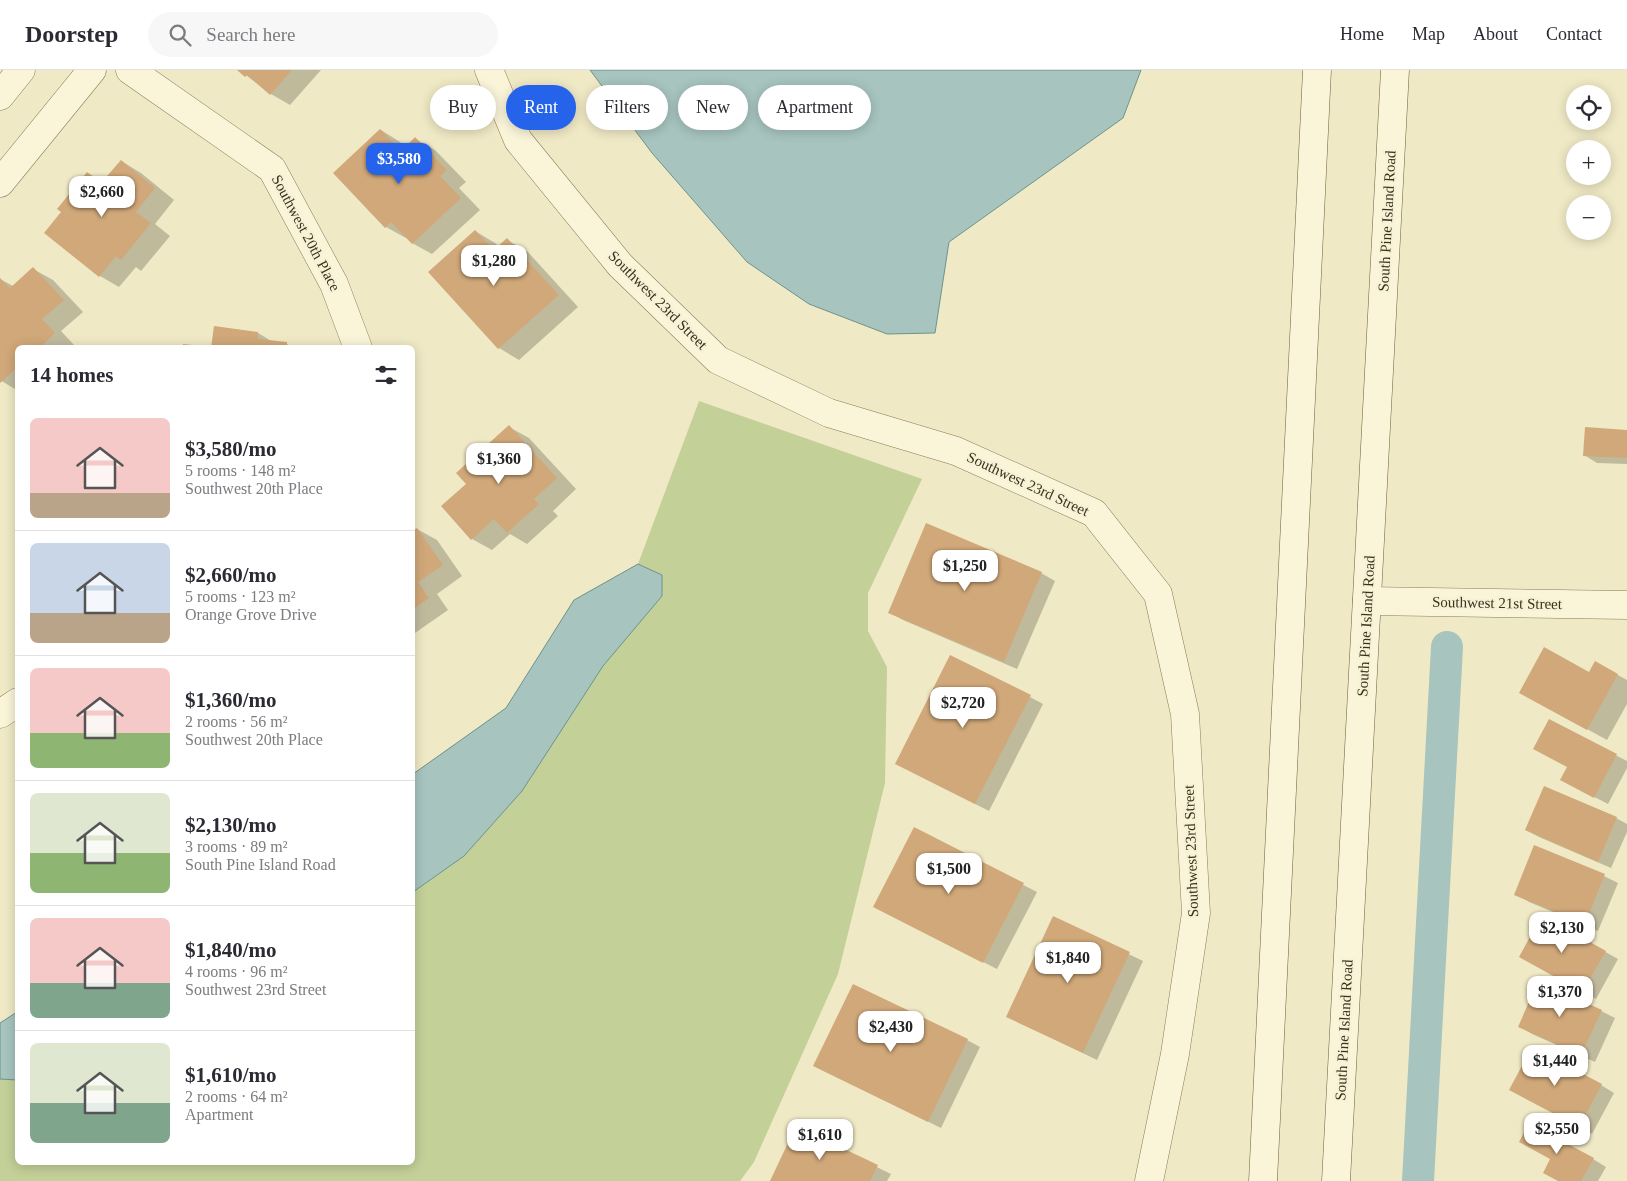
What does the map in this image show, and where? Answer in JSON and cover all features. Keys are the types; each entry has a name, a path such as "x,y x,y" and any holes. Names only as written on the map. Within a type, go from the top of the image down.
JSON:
{"street":[{"path":"0,96 21,70"},
{"path":"0,183 92,70"},
{"name":"Southwest 20th Place","path":"130,70 272,169 334,284 357,345"},
{"name":"Southwest 23rd Street","path":"489,70 518,140 620,264 718,360 829,413 956,451 1094,513 1158,594 1185,714 1196,913 1175,1054 1149,1181"},
{"path":"1263,1181 1318,70"},
{"name":"South Pine Island Road","path":"1336,1181 1395,70"},
{"name":"Southwest 21st Street","path":"1367,601 1627,605"},
{"path":"0,714 15,704"}],"green space":[{"path":"699,401 922,479 868,593 868,631 887,667 885,783 838,974 754,1162 740,1181 0,1181 0,1023 15,1013 15,1165 415,1165 415,773 506,708 574,600 638,564"}],"water":[{"path":"590,70 1141,70 1123,118 949,242 935,333 887,334 809,304 747,262 652,153 635,130 668,130 668,85 601,85"},
{"path":"638,564 662,575 662,596 603,666 522,791 464,856 415,891 415,773 506,708 574,600"},
{"path":"15,1013 15,1080 0,1079 0,1023"}],"building":[{"path":"237,70 292,70 270,95 247,75 245,77"},
{"path":"380,129 401,151 415,137 447,170 440,176 461,198 412,244 391,222 385,228 333,173"},
{"path":"121,160 155,188 136,212 151,223 121,260 116,256 99,277 44,233 61,212 57,209 87,172 101,183"},
{"path":"475,230 494,250 507,238 559,295 498,349 428,272"},
{"path":"33,267 64,300 42,319 55,333 42,345 15,345 15,370 0,383 0,278 10,288"},
{"path":"214,326 258,332 258,339 287,342 287,345 211,345"},
{"path":"509,425 557,478 534,499 539,504 507,533 494,519 471,540 441,506 466,484 456,473"},
{"path":"1585,427 1627,430 1627,458 1583,456"},
{"path":"926,523 1042,572 1004,662 888,613"},
{"path":"417,528 443,565 418,582 429,598 415,608 415,529"},
{"path":"1544,647 1589,672 1595,661 1618,674 1587,730 1519,693"},
{"path":"950,655 1031,695 975,804 895,764"},
{"path":"1549,719 1617,754 1594,798 1560,780 1567,767 1533,749"},
{"path":"1544,786 1617,817 1598,862 1525,830"},
{"path":"914,827 1024,883 983,963 873,907"},
{"path":"1534,845 1605,874 1585,924 1514,895"},
{"path":"1542,915 1606,951 1582,992 1519,957"},
{"path":"1053,916 1130,952 1083,1053 1006,1017"},
{"path":"1538,981 1602,1010 1581,1055 1518,1027"},
{"path":"853,984 968,1039 928,1122 813,1066"},
{"path":"1532,1047 1602,1084 1579,1127 1509,1090"},
{"path":"1529,1123 1594,1158 1581,1181 1558,1181 1543,1173 1550,1159 1519,1142"},
{"path":"796,1126 878,1165 870,1181 770,1181"}],"waterway":[{"path":"1418,1181 1447,647"}]}
